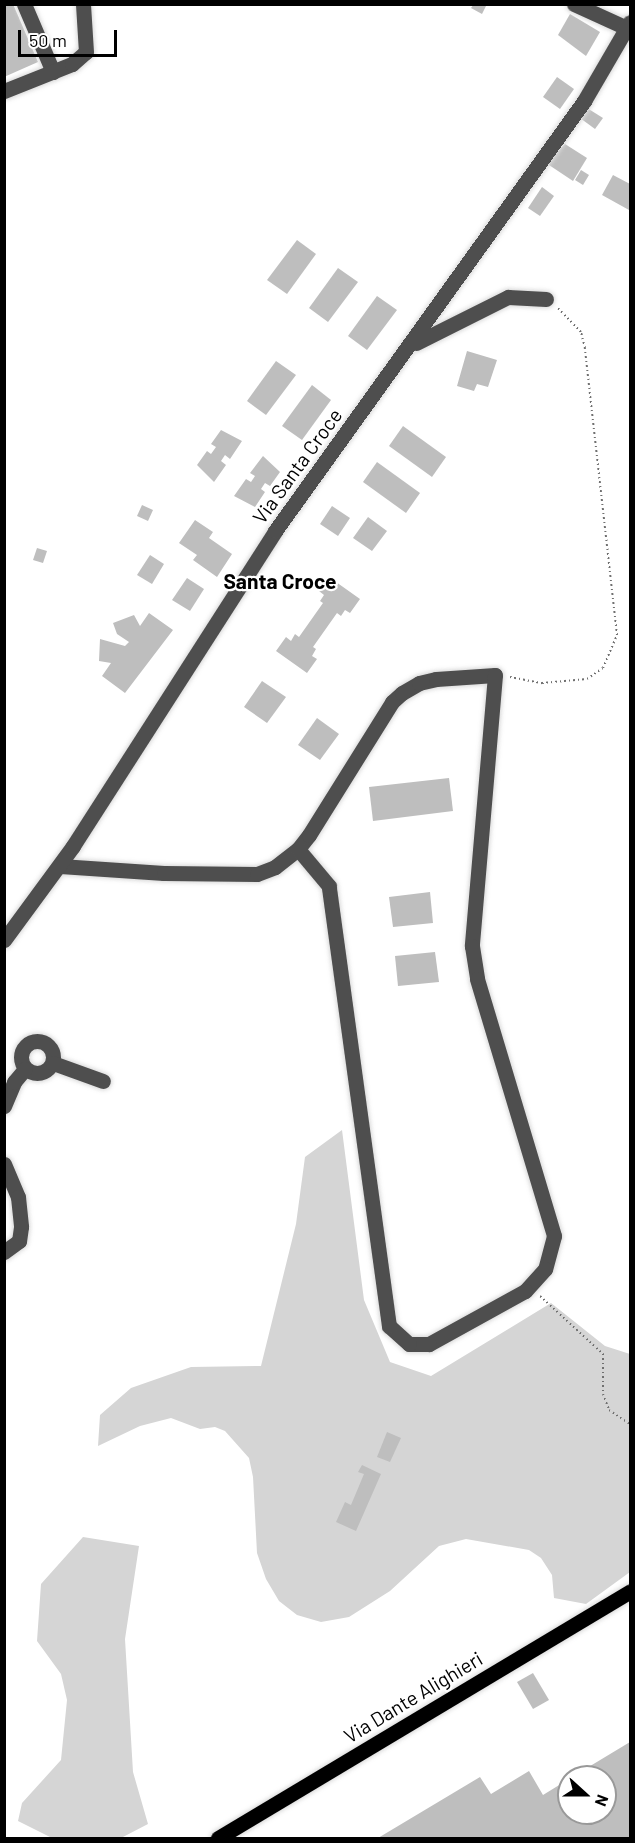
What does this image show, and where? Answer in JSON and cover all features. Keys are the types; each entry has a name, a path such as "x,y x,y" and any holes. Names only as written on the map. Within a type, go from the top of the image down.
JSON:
{"main road":[{"name":"Via Dante Alighieri","path":"218,1839 630,1591"}],"street":[{"path":"24,4 53,72"},
{"path":"4,91 72,64 86,52 83,4"},
{"path":"574,4 629,25"},
{"name":"Via Santa Croce","path":"4,940 60,866 275,531 411,345 584,101 629,25"},
{"path":"411,345 508,297 546,299"},
{"path":"60,866 257,874 298,849 392,702 402,693 419,683 436,679 495,675 472,946 477,979 550,1216 552,1254 530,1285 429,1344 409,1344 388,1326 329,886 298,849"},
{"path":"73,846 84,867"},
{"path":"25,1069 21,1054 27,1044 37,1041 51,1047 53,1063"},
{"path":"25,1069 40,1073 53,1063"},
{"path":"53,1063 103,1081"},
{"path":"4,1106 14,1082 25,1069"},
{"path":"4,1164 18,1197 21,1227 19,1241 4,1252"}],"path":[{"path":"495,675 542,683 587,679 603,668 617,635 585,348 581,332 546,299"},
{"path":"530,1285 603,1354 603,1394 609,1410 630,1424"}],"shaded area":[{"path":"342,1130 364,1300 390,1362 431,1376 551,1303 605,1346 630,1354 630,1572 586,1604 554,1598 552,1575 541,1558 529,1550 466,1539 439,1546 390,1591 349,1617 321,1622 297,1615 279,1601 266,1579 257,1553 253,1477 249,1458 225,1431 215,1427 200,1429 171,1418 140,1426 98,1446 100,1415 131,1388 191,1367 261,1366 296,1224 305,1157"},
{"path":"83,1537 139,1546 125,1639 133,1772 148,1824 121,1838 52,1838 18,1821 22,1803 61,1760 67,1700 61,1674 37,1641 41,1584"}],"building":[{"path":"4,4 13,4 38,62 4,77"},
{"path":"474,4 487,4 482,14 471,8"},
{"path":"570,14 600,32 586,56 558,35"},
{"path":"557,77 574,89 560,109 543,97"},
{"path":"587,108 603,118 595,129 580,118"},
{"path":"565,144 587,158 573,181 546,163"},
{"path":"581,170 589,175 583,185 575,180"},
{"path":"613,175 630,184 629,210 602,195"},
{"path":"542,187 554,196 540,216 528,208"},
{"path":"297,240 316,254 287,294 267,280"},
{"path":"338,268 358,282 328,322 309,308"},
{"path":"377,296 397,310 367,350 348,336"},
{"path":"467,351 497,360 488,387 477,384 474,391 457,386"},
{"path":"276,361 296,375 266,415 247,401"},
{"path":"312,385 331,400 302,440 282,426"},
{"path":"403,426 446,457 432,477 389,446"},
{"path":"221,430 242,441 230,459 225,455 221,461 226,465 214,482 197,465 207,451 211,454 216,447 211,444"},
{"path":"263,456 280,472 270,486 265,483 261,489 265,492 255,507 234,496 246,479 251,482 255,476 250,473"},
{"path":"377,462 420,493 406,513 363,482"},
{"path":"142,505 153,510 148,521 137,516"},
{"path":"332,506 350,518 338,536 320,524"},
{"path":"368,517 387,531 372,551 353,538"},
{"path":"195,520 213,532 209,538 232,554 217,577 193,560 197,555 179,543"},
{"path":"37,548 47,551 43,563 33,560"},
{"path":"150,555 164,564 152,584 137,575"},
{"path":"329,577 360,599 350,613 345,610 341,616 337,613 313,647 316,649 312,656 317,659 307,673 276,651 286,637 291,641 295,634 299,637 323,603 320,601 324,595 319,591"},
{"path":"187,578 204,589 190,611 172,600"},
{"path":"149,613 173,630 125,693 102,676 111,663 99,661 100,639 125,646 129,642 117,634 113,623 134,615 140,626"},
{"path":"262,681 286,697 267,723 244,707"},
{"path":"317,718 339,734 320,760 298,745"},
{"path":"449,778 453,811 373,821 369,787"},
{"path":"430,892 433,923 393,927 389,897"},
{"path":"435,952 439,982 398,986 395,956"},
{"path":"387,1432 401,1438 390,1462 377,1457"},
{"path":"362,1465 381,1474 356,1531 336,1522 345,1502 351,1505 364,1474 358,1472"},
{"path":"533,1673 549,1700 533,1709 517,1682"},
{"path":"630,1742 630,1838 378,1838 480,1777 491,1794 529,1771 543,1795 557,1786 557,1825 617,1825 617,1765 592,1765"}],"district":[{"name":"Santa Croce","path":"280,581"}]}
